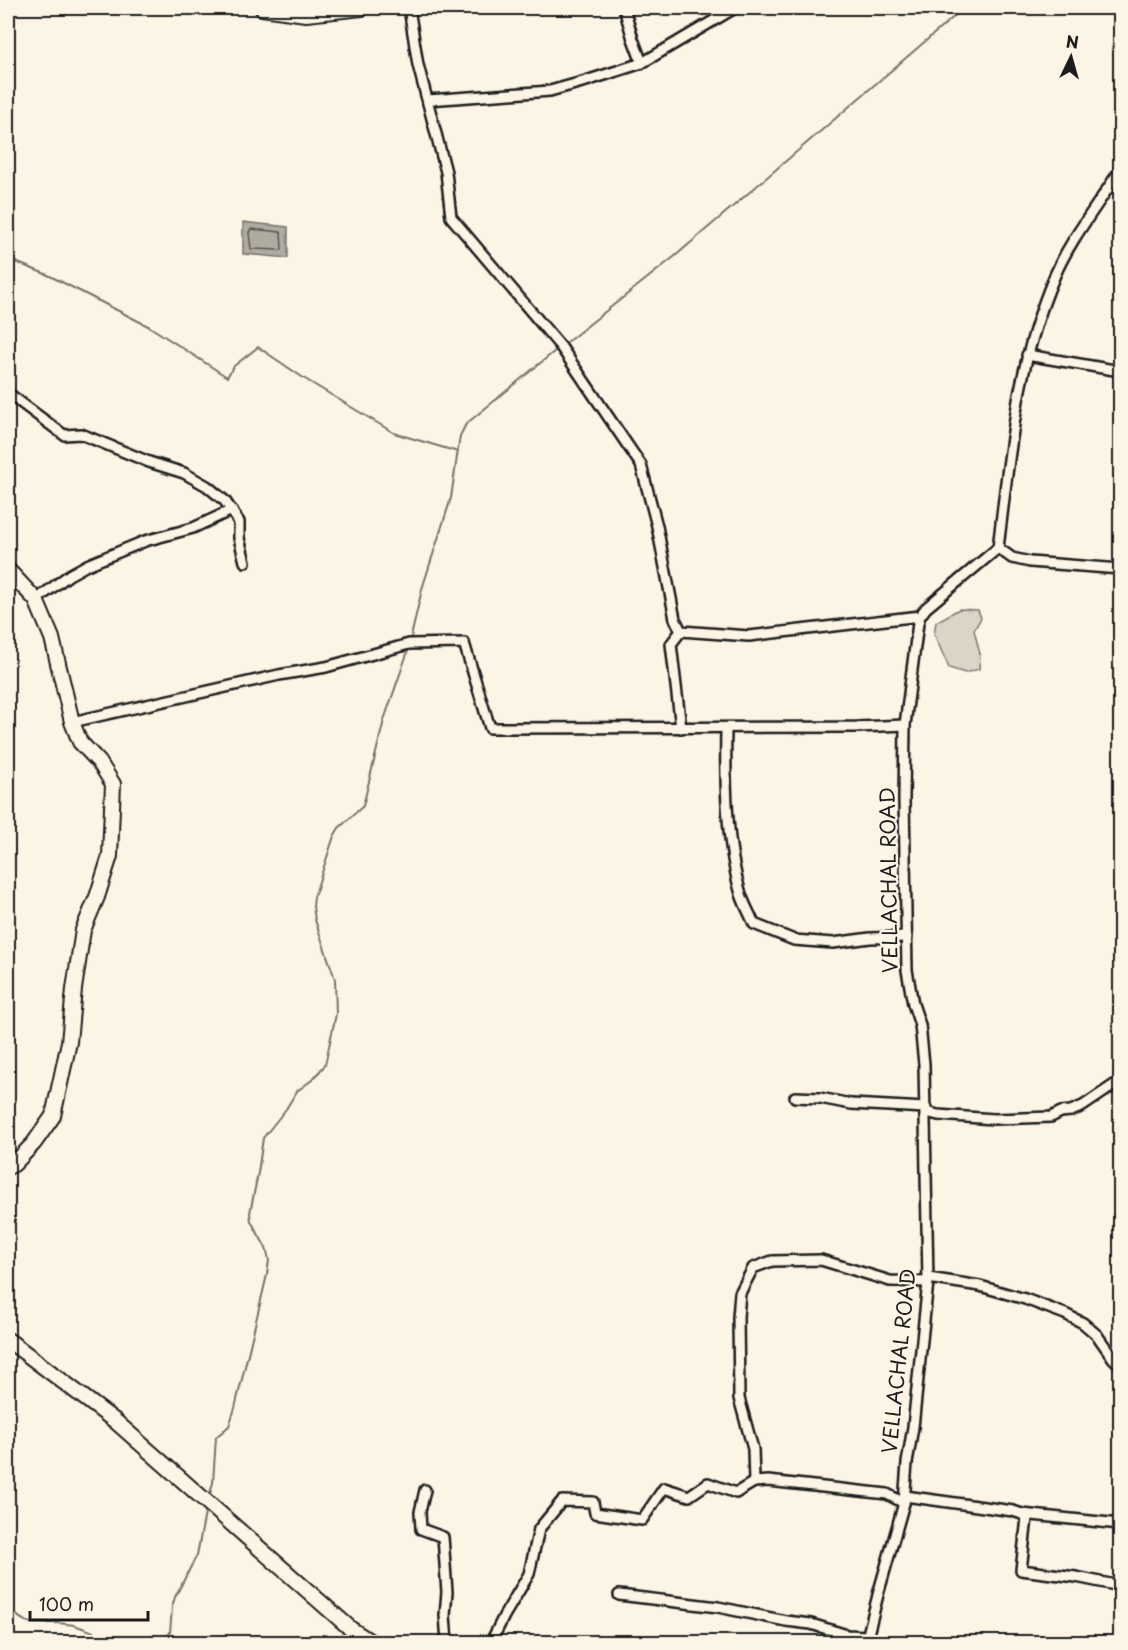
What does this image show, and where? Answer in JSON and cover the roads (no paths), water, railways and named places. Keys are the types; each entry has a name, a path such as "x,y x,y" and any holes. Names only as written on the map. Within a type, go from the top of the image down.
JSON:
{"street":[{"path":"262,8 306,14 362,8"},
{"path":"409,8 418,65 446,172 451,218 561,347 641,465 657,526 675,620 681,631"},
{"path":"624,8 642,63"},
{"path":"428,99 550,91 586,81 642,63 735,8"},
{"path":"681,631 749,636 920,616 926,608 998,548 1012,427 1027,355 1055,274 1075,237 1120,170"},
{"path":"1027,355 1120,371"},
{"path":"8,393 64,435 81,434 149,462 184,473 207,486 225,501 240,522 239,538 245,562"},
{"path":"36,600 69,575 87,565 146,541 194,528 232,510"},
{"path":"998,548 1012,558 1030,562 1120,569"},
{"path":"8,570 36,600 52,638 72,722 80,742 99,762 113,784 110,856 97,897 83,930 69,1042 53,1116 34,1143 14,1164 8,1167"},
{"name":"VELLACHAL ROAD","path":"867,1639 905,1500 907,1463 913,1427 928,1280 926,1110 920,1025 913,1004 907,970 904,799 905,725 920,616"},
{"path":"681,631 672,644 681,728"},
{"path":"72,722 279,675 326,667 409,644 464,644 490,728 905,725"},
{"path":"726,728 725,754 733,858 741,896 754,924 794,940 833,943 870,938 907,937"},
{"path":"795,1097 926,1110 938,1115 994,1119 1051,1117 1083,1106 1120,1081"},
{"path":"754,1482 753,1449 740,1398 738,1317 740,1293 753,1268 772,1261 820,1260 890,1281 928,1280 988,1288 1025,1299 1083,1323 1097,1335 1120,1365"},
{"path":"8,1340 115,1421 351,1629 371,1642"},
{"path":"491,1642 529,1574 539,1529 562,1501 593,1502 595,1513 642,1520 664,1488 689,1496 708,1483 736,1493 754,1482 768,1481 858,1489 905,1500 1120,1524"},
{"path":"425,1490 420,1512 421,1529 443,1537 445,1546 447,1642"},
{"path":"1022,1514 1027,1518 1021,1570 1076,1577 1120,1586"},
{"path":"619,1595 718,1607 786,1622 811,1624 867,1639"}],"water":[{"path":"243,222 288,227 288,258 243,254"}],"waterway":[{"path":"567,342 674,257 964,8"},
{"path":"8,259 48,275 150,327 227,377 234,366 258,347 305,379 394,433 458,452"},
{"path":"411,637 422,589 451,498 460,436 466,424 555,351"},
{"path":"209,1497 213,1483 216,1437 229,1426 235,1408 267,1275 269,1260 266,1248 251,1221 250,1213 263,1138 297,1091 312,1080 325,1065 336,1014 335,979 315,920 314,897 334,836 339,828 363,806 384,720 408,651"},
{"path":"163,1642 170,1633 175,1597 197,1555 206,1508"},
{"path":"8,1607 23,1620 30,1622 72,1625 135,1642"}]}
